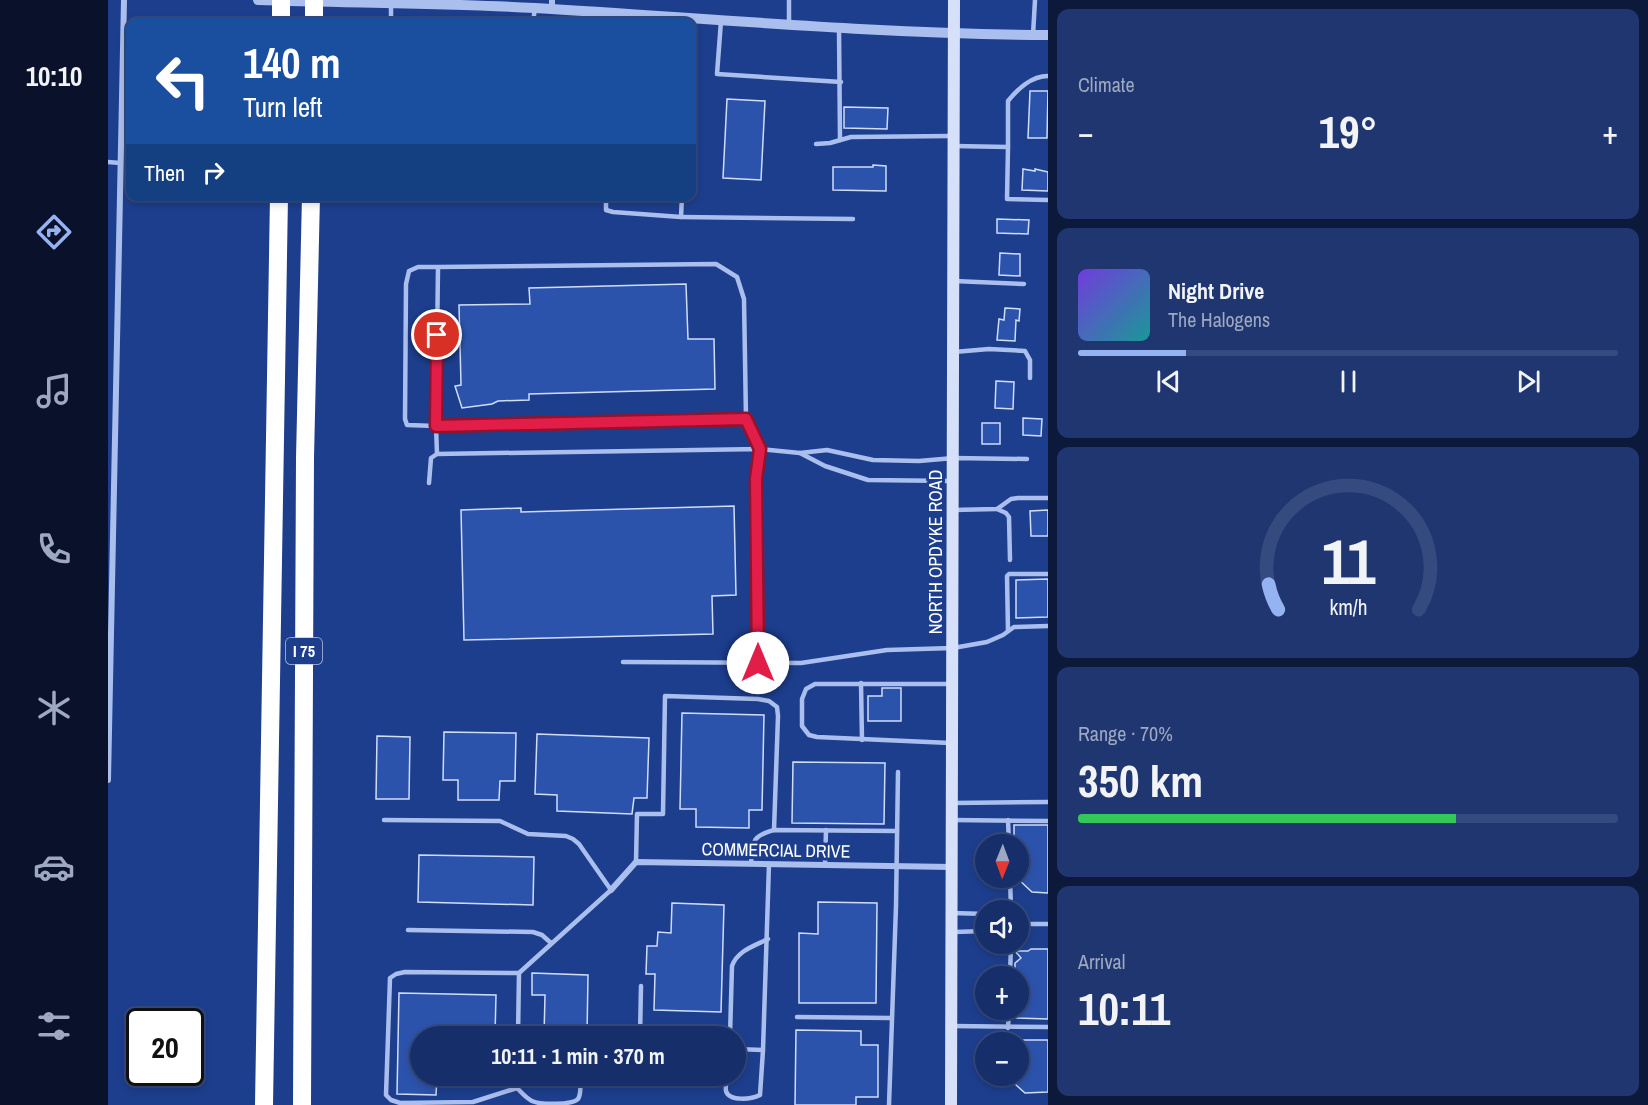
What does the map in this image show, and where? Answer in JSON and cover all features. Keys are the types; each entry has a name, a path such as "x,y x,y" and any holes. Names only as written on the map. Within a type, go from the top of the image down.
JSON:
{"highway":[{"path":"281,0 281,18"},
{"path":"314,0 314,18"},
{"name":"I 75","path":"264,1105 279,201"},
{"name":"I 75","path":"302,1105 305,458 310,201"}],"main road":[{"name":"NORTH OPDYKE ROAD","path":"951,1105 954,0"}],"street":[{"path":"108,780 124,0"},
{"path":"258,0 535,4 552,5 586,17 616,18"},
{"path":"696,21 839,29 1048,35"},
{"path":"611,890 636,862"},
{"name":"COMMERCIAL DRIVE","path":"636,862 952,867"}],"lane":[{"path":"789,0 789,26"},
{"path":"1033,35 1035,0"},
{"path":"392,18 397,3"},
{"path":"721,21 717,74 841,82"},
{"path":"839,29 840,140"},
{"path":"1048,76 1039,76 1025,84 1008,101 1007,199 1048,200"},
{"path":"816,144 830,143 851,136 954,141 1008,147"},
{"path":"108,162 120,163"},
{"path":"606,201 606,210 614,212 681,217 853,219"},
{"path":"681,217 682,201"},
{"path":"746,419 407,425 405,419 406,295 409,272 418,267 716,264 737,277 744,299 746,419 760,449 756,479 758,663"},
{"path":"437,454 438,267"},
{"path":"954,280 1023,284"},
{"path":"954,352 989,349 1026,351 1030,360 1030,378"},
{"path":"429,483 431,458 437,454 760,449 801,453 827,450 873,460 1027,459"},
{"path":"801,453 825,466 868,480 953,482"},
{"path":"953,510 997,509 1011,499 1048,498"},
{"path":"997,509 1009,517 1010,560"},
{"path":"1008,631 1006,576 1009,574 1048,574"},
{"path":"623,662 801,663 886,650 953,648 987,642 1014,627 1048,626"},
{"path":"861,683 862,740"},
{"path":"953,684 815,684 806,689 802,699 802,726 809,735 818,738 953,743"},
{"path":"636,862 637,814 663,814 665,696 758,699 769,701 777,707 774,830"},
{"path":"889,1105 898,772"},
{"path":"952,803 1048,802"},
{"path":"384,820 500,821 528,834 567,836 579,844 611,890 519,973 405,972 390,978 386,1095 399,1103 473,1102 518,1089 534,1102 568,1104 576,1102 580,1096 580,1086"},
{"path":"952,820 1048,821"},
{"path":"1008,820 1009,834"},
{"path":"751,864 753,843 759,834 774,830 897,831"},
{"path":"825,866 826,830"},
{"path":"726,1086 726,1091 732,1098 754,1098 760,1095 768,939 769,864"},
{"path":"952,913 975,914"},
{"path":"1029,924 1048,924"},
{"path":"408,930 533,932 551,943"},
{"path":"951,932 975,931"},
{"path":"730,1026 734,960 739,954 768,939"},
{"path":"518,1026 519,973"},
{"path":"640,1026 641,986"},
{"path":"797,1017 891,1018"},
{"path":"1008,1020 1008,1028"},
{"path":"951,1026 1048,1027"},
{"path":"746,1049 763,1050"}],"building":[{"path":"1030,91 1048,91 1047,138 1028,138"},
{"path":"727,99 765,101 761,180 723,178"},
{"path":"844,107 888,108 887,129 844,128"},
{"path":"873,165 886,166 886,191 833,190 833,167 873,167"},
{"path":"1023,169 1048,172 1048,191 1022,190"},
{"path":"997,219 1029,220 1028,234 997,233"},
{"path":"1000,253 1020,254 1020,276 999,275"},
{"path":"686,284 688,339 714,339 715,389 529,394 529,400 498,401 462,408 455,386 461,385 459,305 530,304 529,288"},
{"path":"1005,308 1020,309 1019,321 1016,320 1015,341 997,340 999,319 1004,320"},
{"path":"996,381 1014,382 1013,409 995,408"},
{"path":"1023,418 1042,419 1041,436 1023,435"},
{"path":"982,423 1000,423 1000,444 982,444"},
{"path":"734,506 736,595 712,596 713,634 464,640 461,510 521,508 521,512"},
{"path":"1048,510 1048,536 1031,536 1030,511"},
{"path":"1048,579 1048,617 1016,618 1016,580"},
{"path":"882,688 901,688 901,721 868,721 868,696 882,696"},
{"path":"682,713 764,715 762,810 749,810 749,828 696,827 696,809 680,809"},
{"path":"444,732 516,733 515,781 500,781 499,800 458,800 458,780 443,780"},
{"path":"537,734 649,738 647,798 634,798 632,814 557,811 557,795 535,794"},
{"path":"377,736 410,737 409,799 376,799"},
{"path":"793,762 885,763 884,824 792,823"},
{"path":"1014,825 1048,825 1048,893 1032,892 1028,888 1029,834 1014,834"},
{"path":"419,855 534,857 533,905 418,902"},
{"path":"818,902 877,903 876,1003 799,1003 799,933 818,934"},
{"path":"672,903 724,905 721,1012 654,1010 655,974 646,974 647,946 657,946 658,932 671,933"},
{"path":"1048,949 1048,1019 1029,1018 1029,966 1015,966 1015,963 1021,958 1018,954 1029,954 1029,950"},
{"path":"532,973 588,975 587,1026 544,1026 545,995 532,995"},
{"path":"399,993 496,995 495,1026 410,1026 410,1086 436,1086 436,1095 397,1094"},
{"path":"796,1030 861,1031 861,1045 878,1045 878,1097 856,1097 856,1105 795,1105"},
{"path":"1029,1040 1048,1040 1048,1092 1025,1093 1017,1086 1029,1086"}],"route":[{"path":"437,335 436,426 746,419 760,449 756,479 758,663"}]}
